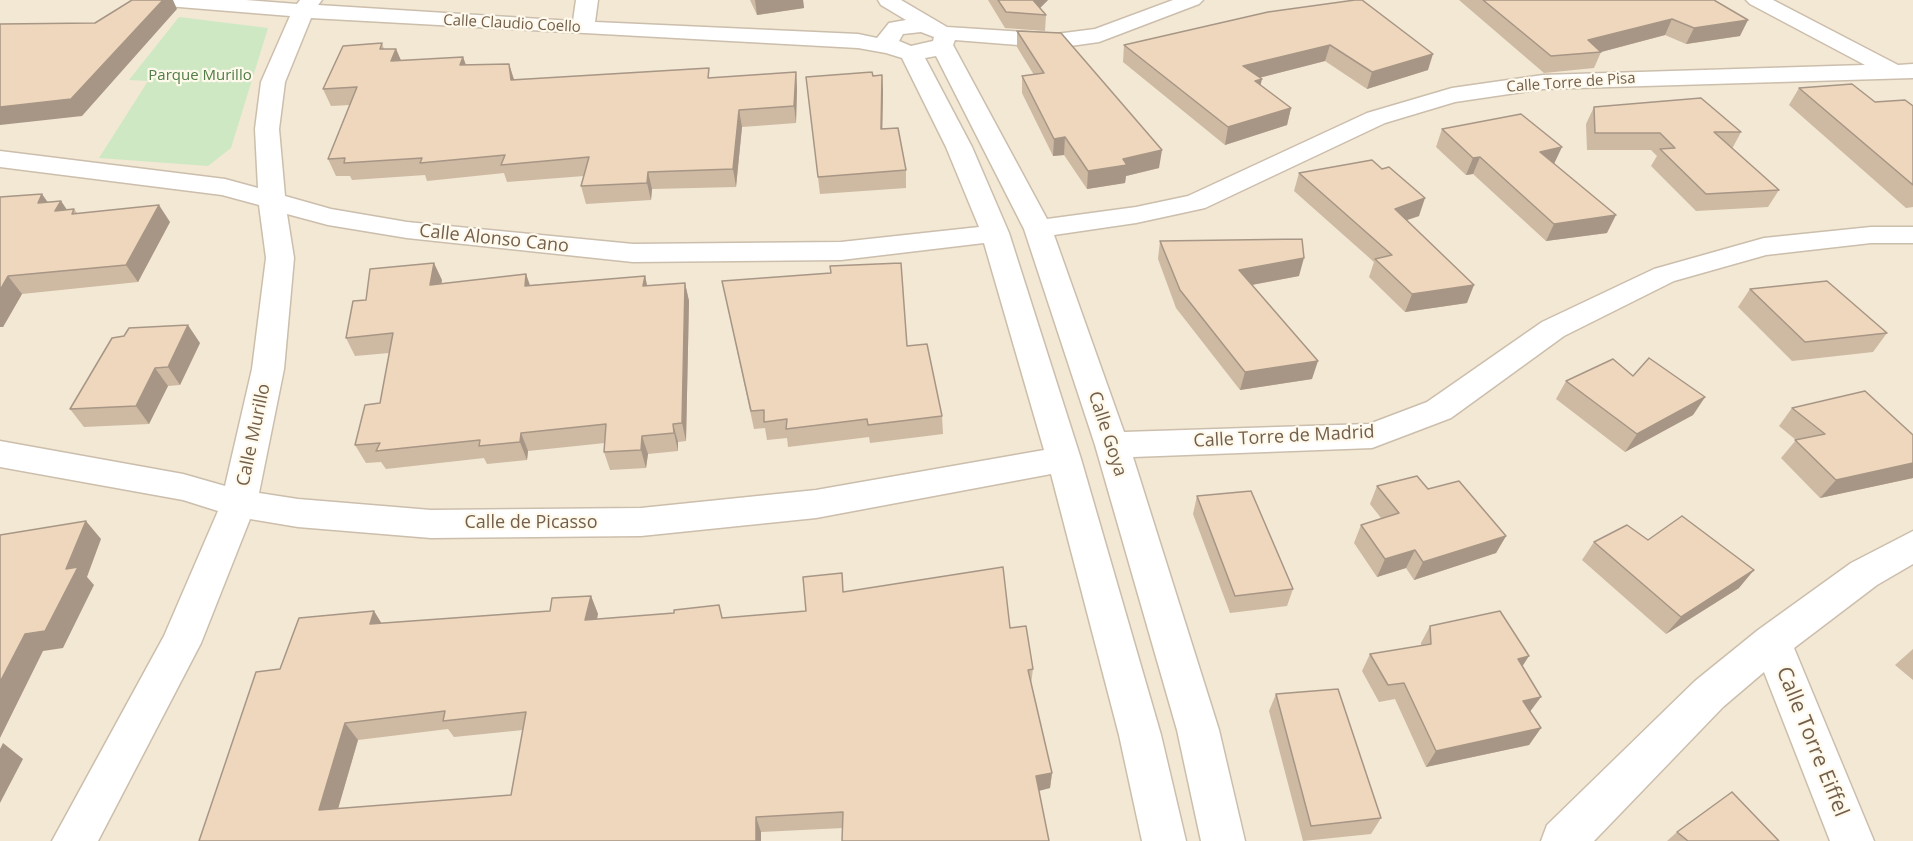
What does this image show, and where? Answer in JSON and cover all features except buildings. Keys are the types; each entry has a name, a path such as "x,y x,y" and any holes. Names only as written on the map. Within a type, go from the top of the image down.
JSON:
{"street":[{"name":"Calle Claudio Coello","path":"167,0 307,6 583,28 858,41 916,38 1056,41 1099,35 1192,0"},
{"path":"583,28 587,0"},
{"name":"Calle Goya","path":"887,0 916,38 1038,229 1112,446 1198,730 1223,841"},
{"name":"Calle Goya","path":"887,0 916,38 994,233 1064,459 1140,735 1164,841"},
{"path":"1757,0 1902,70 1913,84"},
{"name":"Calle Murillo","path":"74,841 181,643 239,503 268,369 280,258 272,200 267,129 273,82 307,6"},
{"name":"Calle Torre de Pisa","path":"1038,229 1136,215 1196,202 1376,118 1452,95 1542,82 1902,70"},
{"name":"Calle Alonso Cano","path":"0,159 225,187 328,217 407,230 633,253 841,250 994,233"},
{"name":"Calle Torre de Madrid","path":"1112,446 1372,436 1439,410 1553,328 1664,275 1764,246 1871,235 1913,235"},
{"name":"Calle de Picasso","path":"0,454 183,487 239,503 298,513 431,524 641,522 816,504 1064,459"},
{"path":"1563,841 1709,694 1772,642 1864,574 1913,546"},
{"name":"Calle Torre Eiffel","path":"1772,642 1852,841"}],"shaded area":[{"path":"0,0 1913,0 1913,841 0,841"}],"green space":[{"name":"Parque Murillo","path":"179,17 268,28 231,148 208,166 99,158 148,81 129,80"}]}
